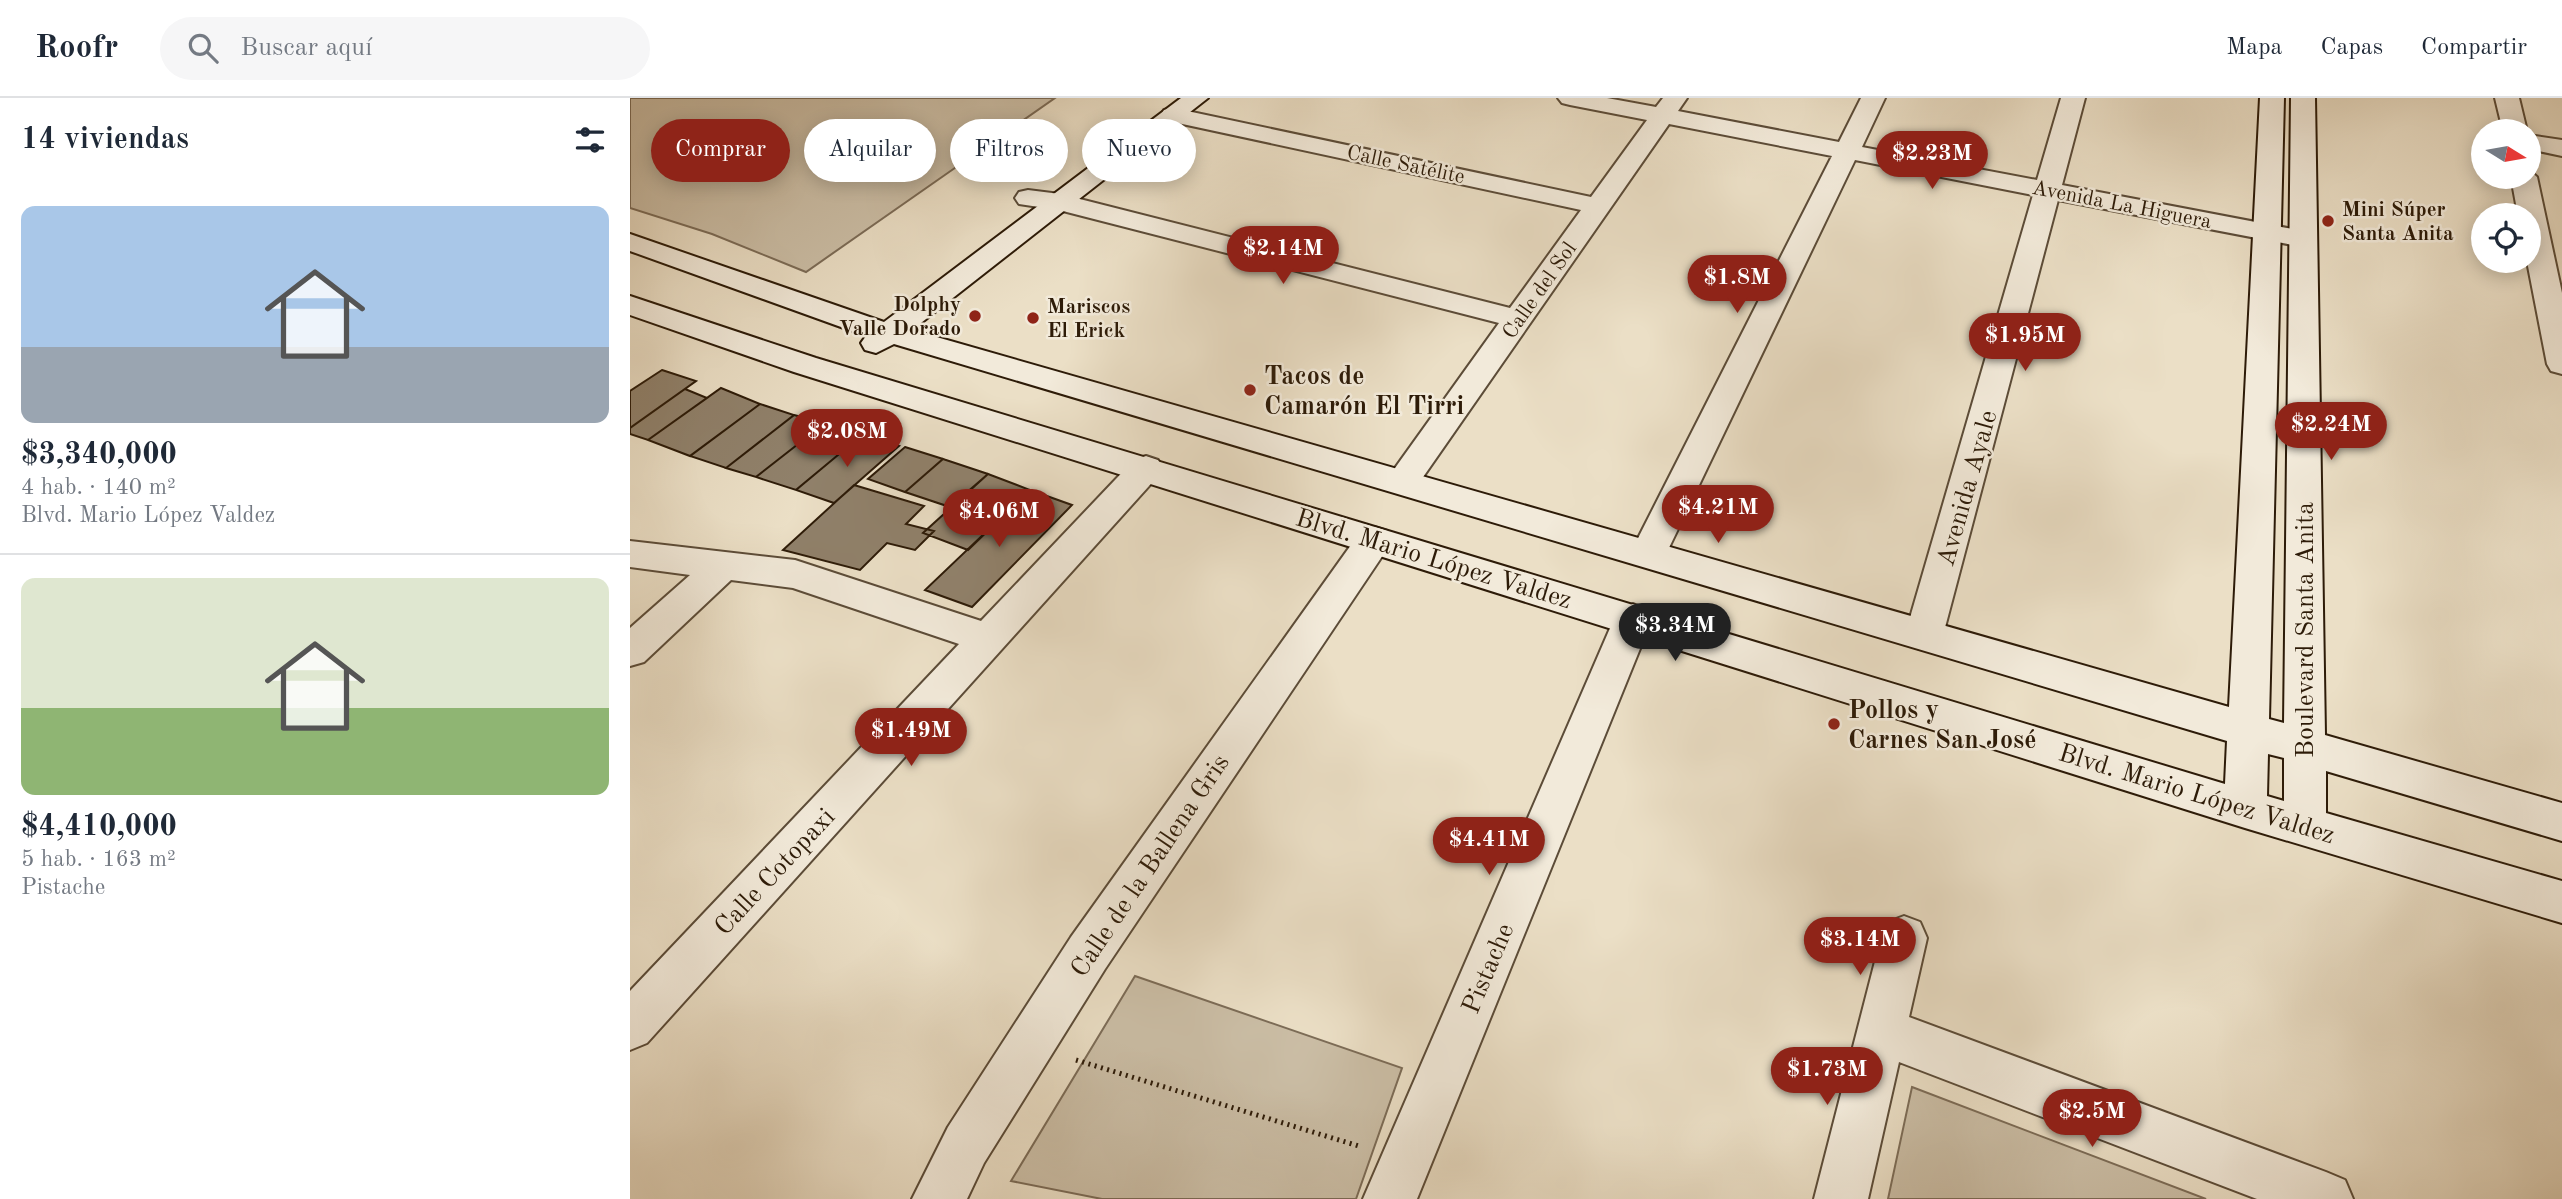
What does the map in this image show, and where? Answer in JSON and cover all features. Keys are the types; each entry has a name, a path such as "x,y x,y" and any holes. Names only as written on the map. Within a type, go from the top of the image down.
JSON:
{"street":[{"path":"842,348 1028,198 1167,107 1196,98"},
{"name":"Avenida La Higuera","path":"1570,98 1669,107 1847,151 2303,239"},
{"path":"1648,554 1873,98"},
{"name":"Avenida Ayale","path":"1924,635 2073,98"},
{"name":"Boulevard Santa Anita","path":"2245,809 2272,98"},
{"name":"Boulevard Santa Anita","path":"2303,98 2305,825"},
{"path":"2507,98 2512,119"},
{"path":"842,348 1060,202 1167,107"},
{"name":"Calle Satélite","path":"1167,107 1598,206"},
{"name":"Calle del Sol","path":"1402,482 1669,107"},
{"path":"2541,144 2562,148"},
{"path":"2526,189 2562,365"},
{"path":"1028,198 1060,202 1518,319"},
{"name":"Blvd. Mario López Valdez","path":"630,242 842,348 1146,468 2245,809 2562,902"},
{"name":"Blvd. Mario López Valdez","path":"630,305 842,348 1402,482 2562,822"},
{"name":"Calle Cotopaxi","path":"630,1026 1146,468"},
{"name":"Calle de la Ballena Gris","path":"939,1199 965,1145 1088,953 1374,540"},
{"path":"630,554 722,567 795,573 988,639"},
{"path":"630,651 722,567"},
{"name":"Pistache","path":"1398,1180 1633,619"},
{"path":"1841,1199 1904,938"},
{"path":"1882,1031 2308,1196"}],"path":[{"path":"1028,1045 1398,1180"}],"shaded area":[{"path":"630,98 1055,98 1025,119 950,119 950,171 936,181 936,119 804,119 804,182 935,182 806,272 712,234 630,208"},
{"path":"1135,976 1402,1068 1356,1199 1102,1199 1011,1181"},
{"path":"1912,1087 2206,1199 1888,1199"}],"building":[{"path":"662,370 696,381 630,428 630,391"},
{"path":"721,388 760,404 690,456 648,440"},
{"path":"685,389 707,398 648,440 630,434 630,428"},
{"path":"760,404 794,415 726,468 690,456"},
{"path":"794,415 825,423 756,477 726,468"},
{"path":"825,423 862,435 796,490 756,477"},
{"path":"862,435 899,446 834,503 796,490"},
{"path":"905,447 943,459 905,492 868,479"},
{"path":"943,459 988,474 950,507 905,492"},
{"path":"988,474 1030,490 968,550 923,533"},
{"path":"854,485 924,506 906,524 934,531 915,550 887,543 860,570 783,550"},
{"path":"1030,490 1072,505 972,607 925,590"}],"place":[{"name":"Mini Súper Santa Anita","path":"2328,221"},
{"name":"Dolphy Valle Dorado","path":"975,316"},
{"name":"Mariscos El Erick","path":"1033,318"},
{"name":"Tacos de Camarón El Tirri","path":"1250,390"},
{"name":"Pollos y Carnes San José","path":"1834,724"}]}
